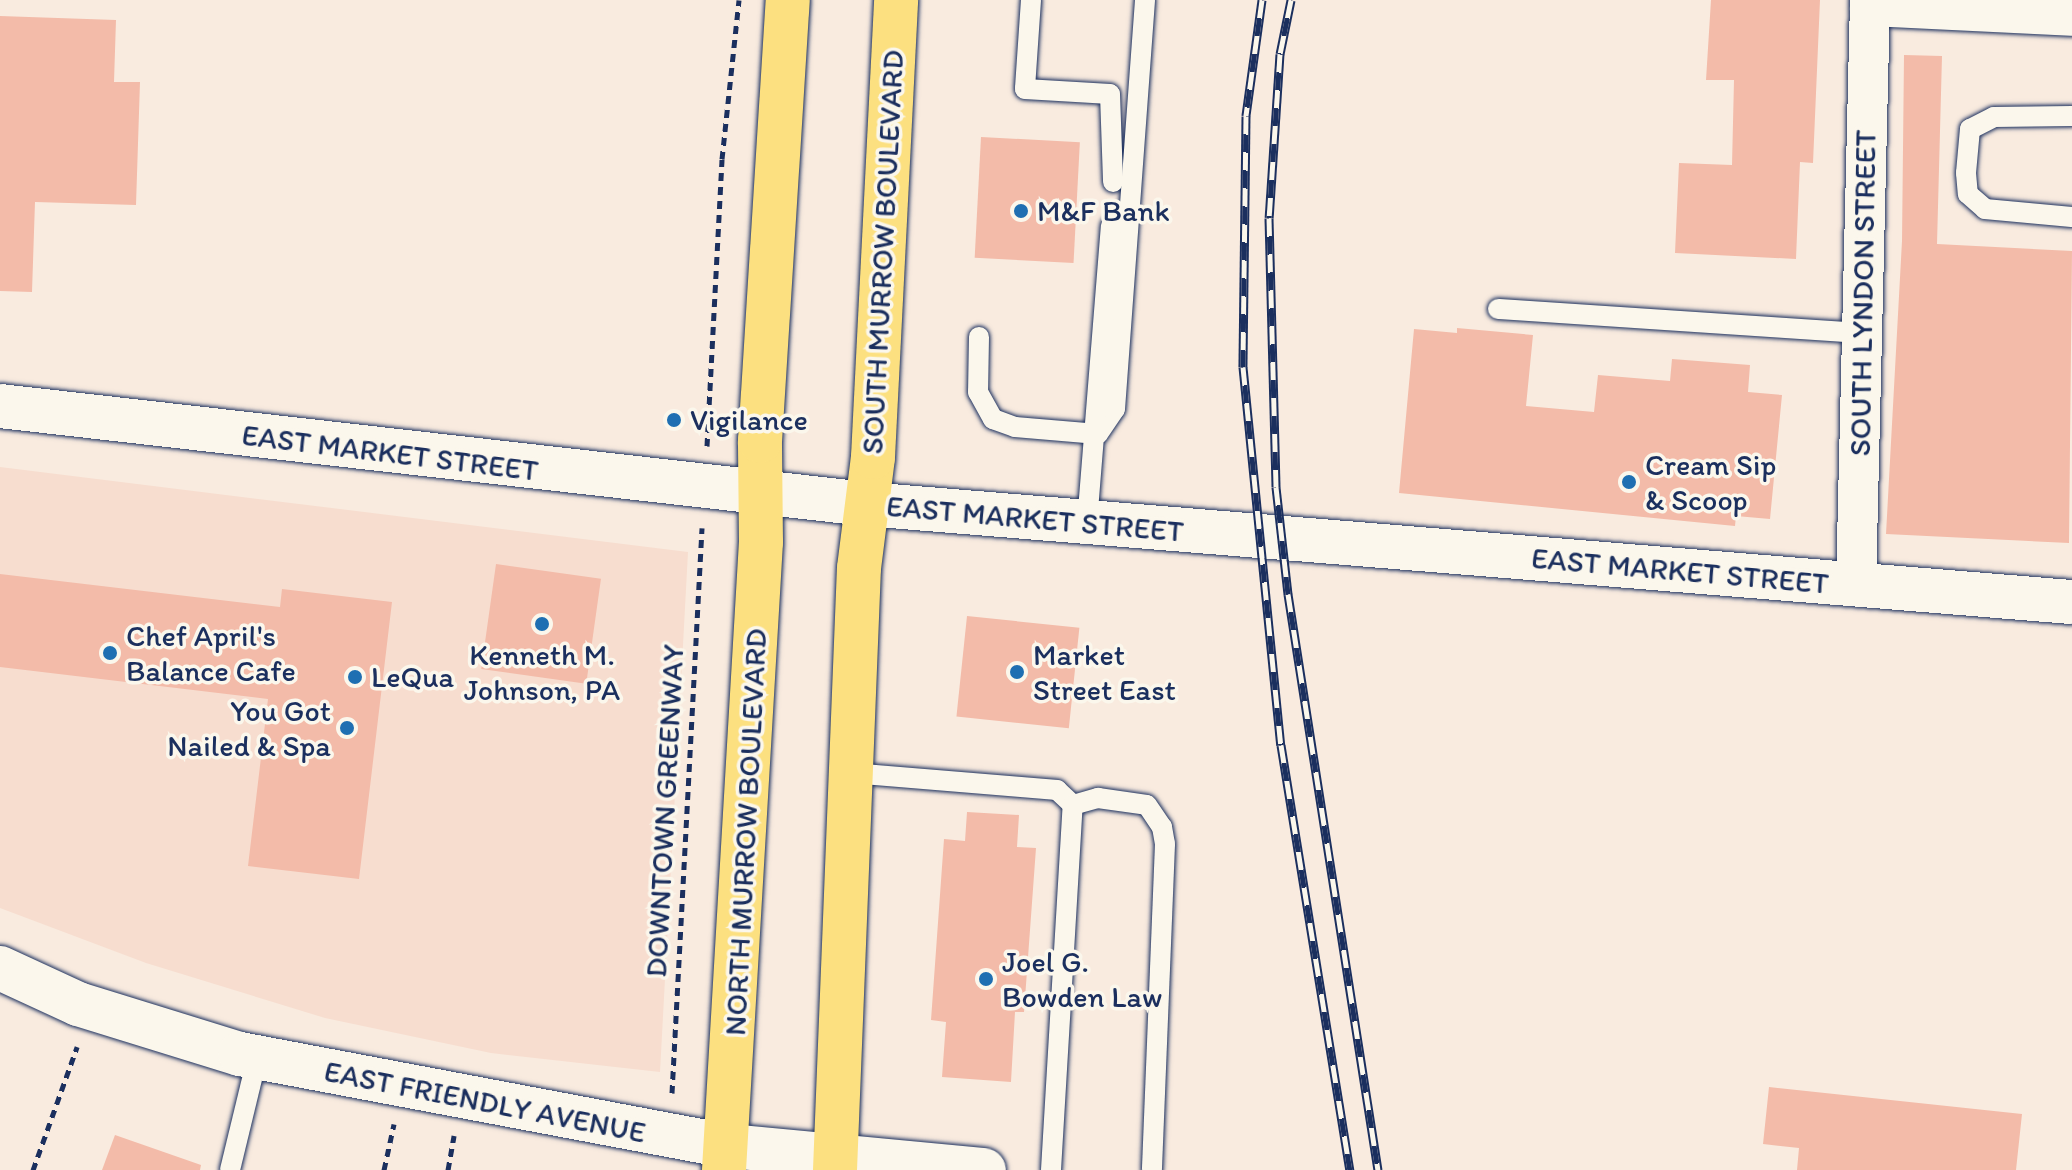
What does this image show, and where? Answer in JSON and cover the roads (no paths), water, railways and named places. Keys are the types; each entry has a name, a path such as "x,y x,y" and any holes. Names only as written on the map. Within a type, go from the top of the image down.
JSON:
{"main road":[{"path":"760,494 788,0"},
{"name":"SOUTH MURROW BOULEVARD","path":"866,504 896,0"},
{"name":"EAST MARKET STREET","path":"0,406 760,494 2072,602"},
{"name":"NORTH MURROW BOULEVARD","path":"727,1158 760,494"},
{"path":"835,1164 866,504"},
{"name":"EAST FRIENDLY AVENUE","path":"0,968 91,1008 257,1058 727,1158 984,1170"}],"street":[{"path":"1870,3 2072,16"},
{"name":"SOUTH LYNDON STREET","path":"1856,586 1870,3"}],"lane":[{"path":"1031,0 1025,89 1110,94 1113,182"},
{"path":"1098,434 1115,409 1145,0"},
{"path":"2072,116 1994,117 1970,129 1966,173 1968,194 1985,209 2072,217"},
{"path":"1087,523 1098,434 1111,226"},
{"path":"1498,309 1862,333"},
{"path":"979,337 978,392 993,419 1015,427 1098,434"},
{"path":"851,773 1057,790 1073,805"},
{"path":"1073,805 1098,798 1147,805 1162,827 1152,1170"},
{"path":"1051,1170 1073,805"},
{"path":"230,1170 257,1058"}],"railway":[{"path":"1262,0 1246,116 1243,367 1281,745 1350,1170"},
{"path":"1291,0 1280,54 1269,218 1276,487 1288,594 1378,1170"}],"place":[{"name":"M&F Bank","path":"1021,211"},
{"name":"Vigilance","path":"674,420"},
{"name":"Cream Sip & Scoop","path":"1629,482"},
{"name":"Kenneth M. Johnson, PA","path":"542,624"},
{"name":"Chef April's Balance Cafe","path":"110,653"},
{"name":"Market Street East","path":"1017,672"},
{"name":"LeQua","path":"355,677"},
{"name":"You Got Nailed & Spa","path":"347,728"},
{"name":"Joel G. Bowden Law","path":"986,979"}]}
